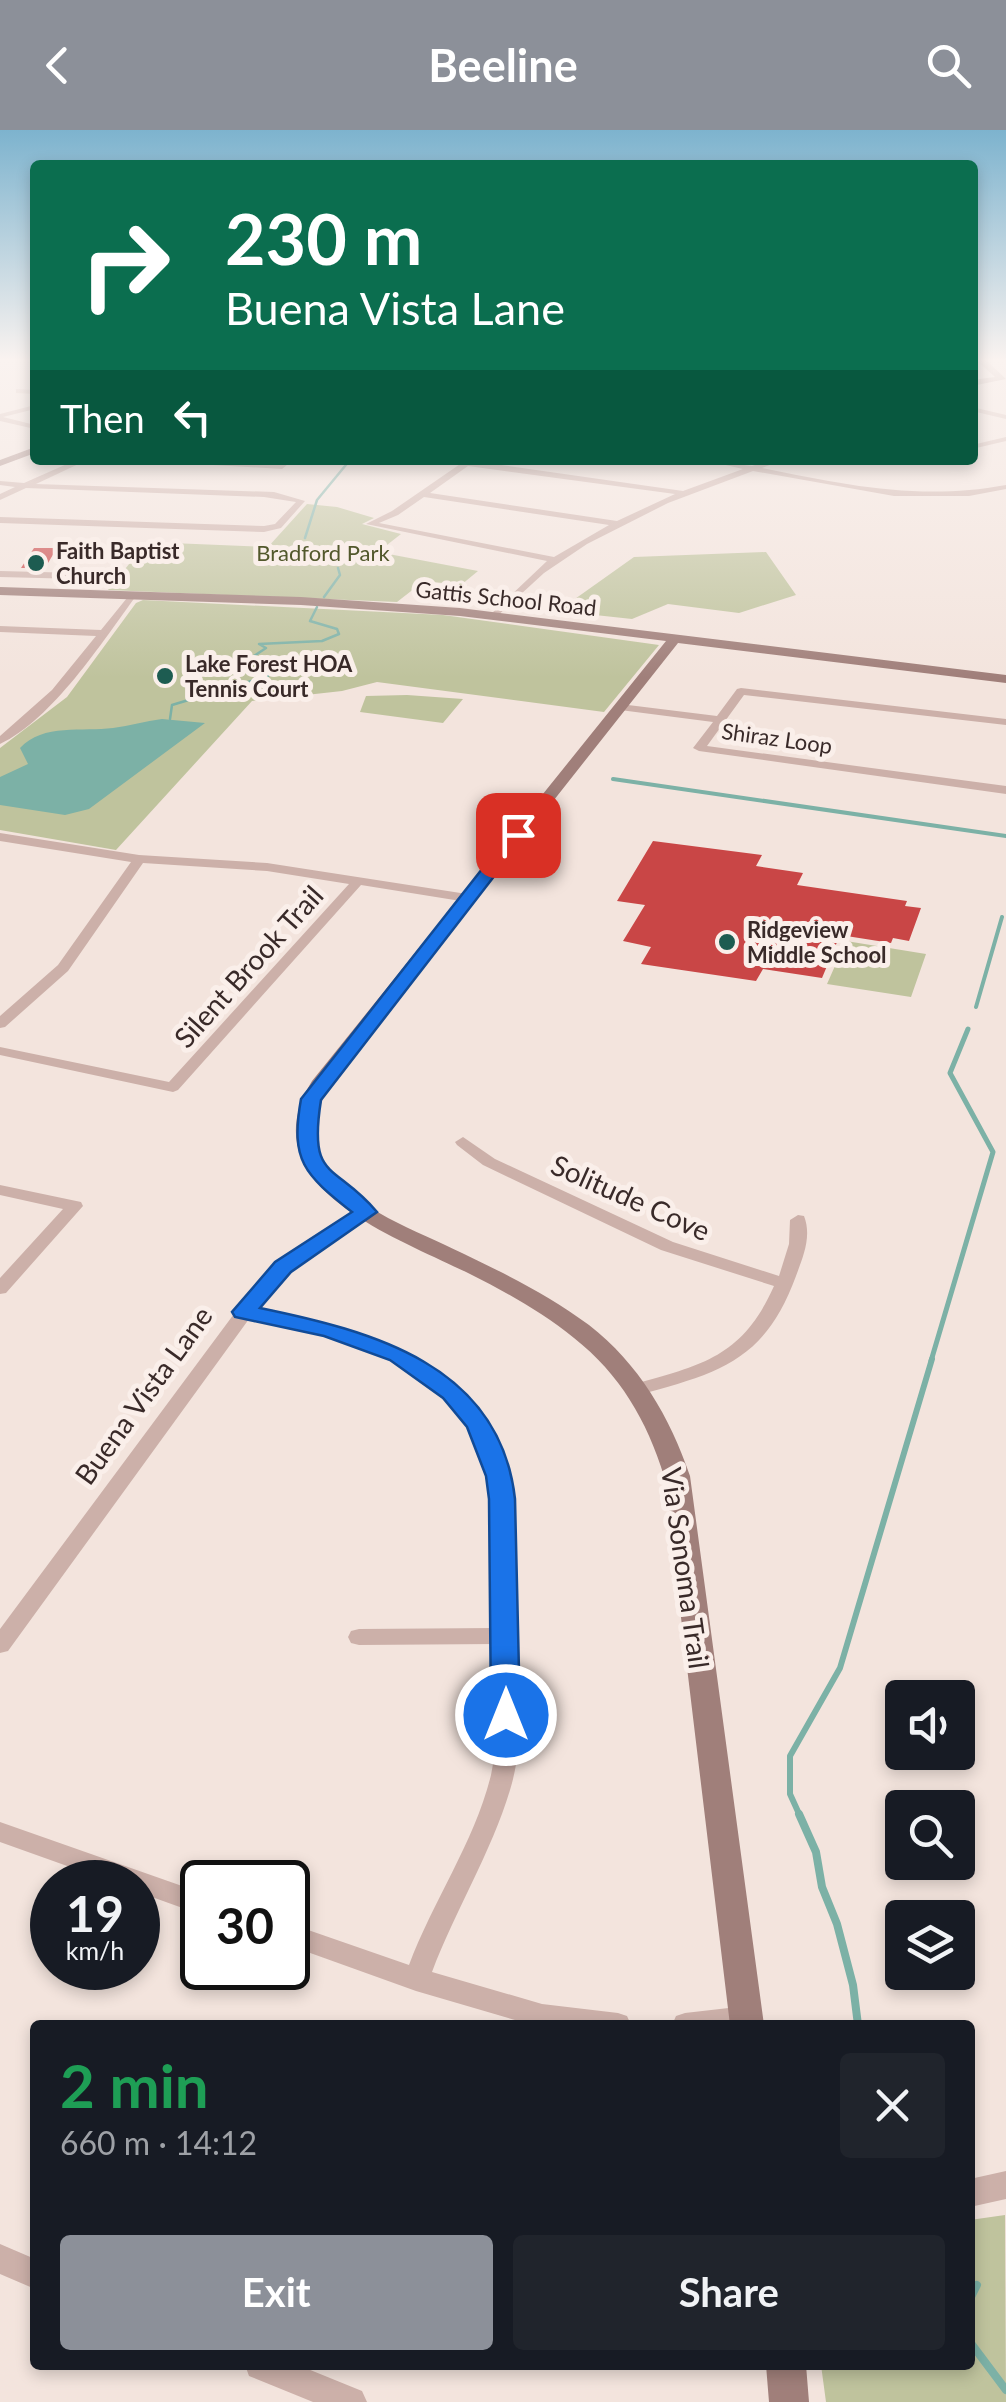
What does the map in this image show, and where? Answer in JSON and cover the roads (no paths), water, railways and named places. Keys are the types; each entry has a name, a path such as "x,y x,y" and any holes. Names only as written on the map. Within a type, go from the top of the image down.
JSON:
{"street":[{"path":"0,497 71,465"},
{"path":"240,465 284,465"},
{"path":"463,465 395,513 370,524 555,560"},
{"path":"496,465 683,493"},
{"path":"731,465 805,482 933,495 966,495 1006,487"},
{"path":"494,616 555,560 683,493 762,465"},
{"path":"0,483 74,492 284,497 301,501 278,526 264,529 0,520"},
{"path":"423,494 621,524"},
{"path":"0,574 78,576"},
{"name":"Gattis School Road","path":"0,591 302,601 494,616 1006,679"},
{"path":"0,741 58,692 131,596"},
{"path":"0,629 105,633"},
{"name":"Via Sonoma Trail","path":"674,638 319,1086 306,1112 305,1136 318,1172 366,1212 552,1310 606,1352 638,1389 662,1432 676,1476 746,2020"},
{"name":"Shiraz Loop","path":"1006,722 741,690 699,748 1006,790"},
{"path":"620,707 719,719"},
{"path":"0,837 139,859 266,867 467,898"},
{"path":"0,1024 63,968 139,859"},
{"name":"Silent Brook Trail","path":"0,1051 173,1087 358,882"},
{"name":"Solitude Cove","path":"463,1142 489,1162 668,1246 784,1284"},
{"path":"0,1190 75,1206 0,1289"},
{"name":"Buena Vista Lane","path":"0,1645 244,1312 283,1267 366,1212"},
{"path":"638,1389 714,1366 736,1354 763,1330 800,1239 798,1220"},
{"path":"244,1312 330,1330 376,1345 424,1371 461,1402 490,1448 500,1476 506,1636 502,1774 416,1980"},
{"path":"359,1637 506,1636"},
{"path":"0,1832 180,1896"},
{"path":"310,1942 416,1980 542,2016 576,2020"},
{"path":"975,2193 1006,2186"},
{"path":"0,2259 30,2272"},
{"path":"272,2370 351,2402"},
{"path":"787,2370 790,2402"}],"water":[{"path":"162,719 205,723 89,809 65,815 0,805 0,777 28,764 20,748 29,740 64,730 113,728"}],"waterway":[{"path":"305,538 317,500 346,465"},
{"path":"324,597 340,575 338,568"},
{"path":"170,719 172,705 268,676 265,665 254,656 266,648 259,644 322,641 339,634 337,629 310,621 317,607"},
{"path":"613,779 1006,836"},
{"path":"976,1007 1002,917"},
{"path":"931,1361 993,1152 950,1073 968,1029"},
{"path":"800,1816 790,1794 790,1756 840,1668 932,1359"},
{"path":"799,1814 816,1852 822,1887 837,1924 857,2020"},
{"path":"975,2289 977,2285"},
{"path":"975,2349 1006,2390"}],"place":[{"name":"Faith Baptist Church","path":"36,563"},
{"name":"Lake Forest HOA Tennis Court","path":"165,676"},
{"name":"Ridgeview Middle School","path":"727,942"}],"park label":[{"name":"Bradford Park","path":"323,552"}]}
